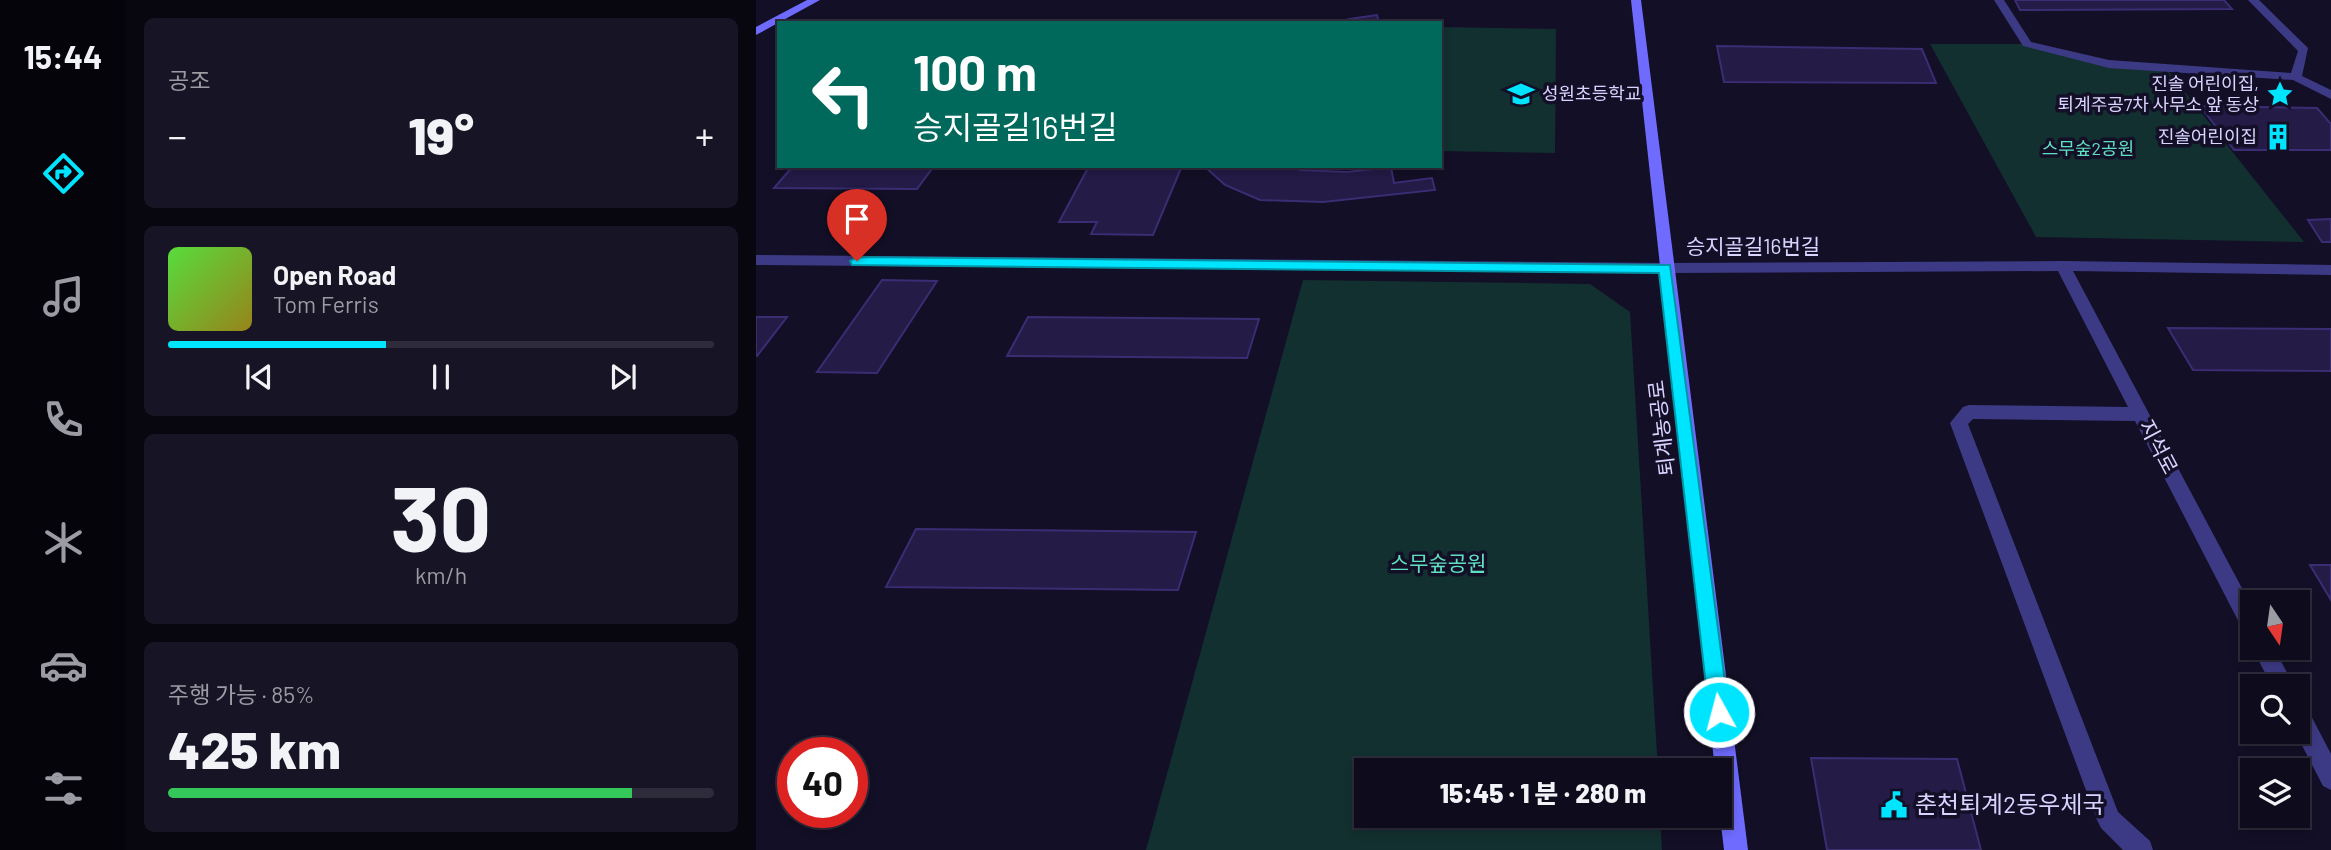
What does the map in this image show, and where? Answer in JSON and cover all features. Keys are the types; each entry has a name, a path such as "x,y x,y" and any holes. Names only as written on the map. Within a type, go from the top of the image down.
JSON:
{"street":[{"path":"756,32 815,0"},
{"name":"퇴계농공로","path":"1636,0 1735,850"},
{"path":"2000,0 2027,44 2109,64 2296,77 2331,95"},
{"path":"2253,0 2304,50 2296,77"},
{"name":"승지골길16번길","path":"756,260 1666,268 2063,266 2331,270"},
{"name":"지석로","path":"2063,266 2240,604"},
{"path":"2141,414 1969,412 1959,423 2109,820 2141,850"},
{"path":"2310,737 2331,778"}],"green space":[{"path":"1442,27 1556,29 1555,153 1442,151"},
{"name":"스무숲2공원","path":"1930,44 2027,44 2109,64 2166,68 2304,242 2036,237"},
{"name":"스무숲공원","path":"1303,280 1590,284 1630,312 1657,758 1354,758 1354,828 1661,828 1662,850 1146,850"}],"building":[{"path":"2015,0 2224,0 2232,9 2020,10"},
{"path":"1377,15 1378,21 1339,21"},
{"path":"1717,46 1922,49 1936,83 1724,82"},
{"name":"진솔어린이집","path":"2200,106 2317,108 2331,124 2331,150 2234,150"},
{"path":"791,168 933,168 917,189 774,188"},
{"path":"1088,168 1181,168 1153,235 1091,234 1097,222 1059,222"},
{"path":"1206,168 1298,168 1347,172 1391,168 1394,183 1432,178 1435,190 1323,202 1260,200 1225,185"},
{"path":"2331,219 2331,242 2322,242 2308,220"},
{"path":"882,280 937,281 877,373 817,372"},
{"path":"756,317 787,317 757,356 756,356"},
{"path":"1028,317 1259,319 1247,358 1007,356"},
{"path":"2168,328 2331,329 2331,371 2193,370"},
{"path":"916,529 1196,532 1178,590 886,587"},
{"path":"2310,565 2331,565 2331,600"},
{"name":"춘천퇴계2동우체국","path":"1811,758 1957,759 1981,850 1827,850"}],"place":[{"name":"성원초등학교","path":"1521,94"},
{"name":"진솔 어린이집, 퇴계주공7차 사무소 앞 동상","path":"2280,94"},
{"name":"진솔어린이집","path":"2278,137"},
{"name":"춘천퇴계2동우체국","path":"1894,805"}],"route":[{"path":"857,261 1666,268 1719,712"}]}
